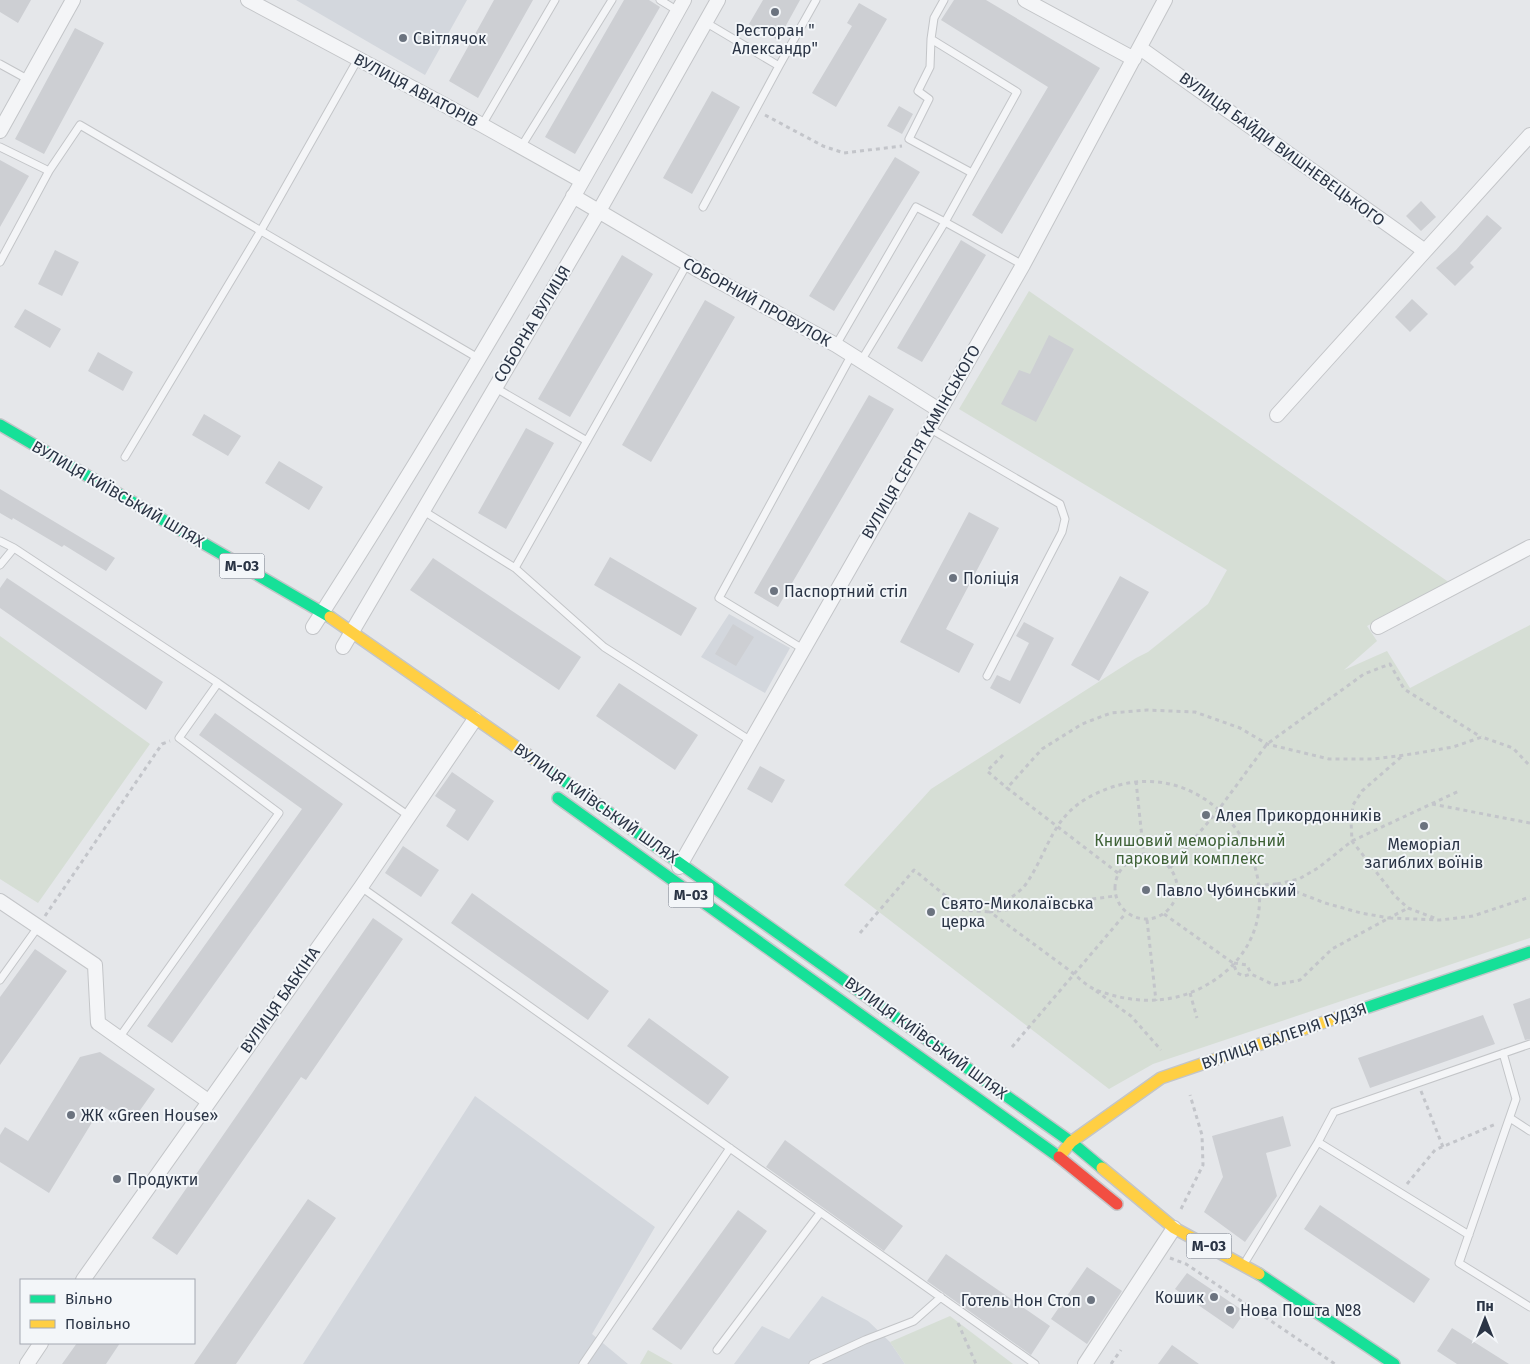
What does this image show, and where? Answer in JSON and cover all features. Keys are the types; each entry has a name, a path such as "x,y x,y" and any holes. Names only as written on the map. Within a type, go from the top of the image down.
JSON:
{"main road":[{"name":"ВУЛИЦЯ КИЇВСЬКИЙ ШЛЯХ","path":"0,426 323,612 682,863 1071,1142 1174,1228 1244,1264 1394,1364"},
{"name":"ВУЛИЦЯ КИЇВСЬКИЙ ШЛЯХ","path":"545,789 1059,1157 1128,1212"},
{"name":"ВУЛИЦЯ ВАЛЕРІЯ ГУДЗЯ","path":"1059,1157 1071,1142 1161,1078 1530,952"}],"street":[{"path":"0,131 73,0"},
{"name":"ВУЛИЦЯ АВІАТОРІВ","path":"248,0 482,125 582,181"},
{"name":"СОБОРНА ВУЛИЦЯ","path":"343,647 599,211 718,0"},
{"name":"ВУЛИЦЯ БАЙДИ ВИШНЕВЕЦЬКОГО","path":"1026,0 1137,54 1425,251"},
{"name":"ВУЛИЦЯ СЕРГІЯ КАМІНСЬКОГО","path":"671,881 1023,265 1165,0"},
{"name":"СОБОРНА ВУЛИЦЯ","path":"313,627 478,358 582,181 681,6"},
{"path":"1277,414 1530,135"},
{"name":"СОБОРНИЙ ПРОВУЛОК","path":"573,196 687,264 836,345 939,410"},
{"path":"1378,627 1530,547"},
{"name":"ВУЛИЦЯ БАБКІНА","path":"84,1279 361,887 475,719"},
{"path":"0,901 95,965 98,1023 208,1101"},
{"path":"1085,1364 1174,1228"},
{"path":"27,1364 40,1344"}],"lane":[{"path":"482,125 555,0"},
{"path":"521,147 612,0"},
{"path":"660,0 681,6"},
{"path":"703,208 816,0"},
{"path":"944,0 934,18 930,67 918,91 929,99 909,139 972,173"},
{"path":"705,22 779,66"},
{"path":"803,649 719,598 856,359 945,222 1017,92 932,39"},
{"path":"125,457 260,232 358,60"},
{"path":"0,64 29,80"},
{"path":"0,262 49,171 80,125 478,358"},
{"path":"0,147 49,171"},
{"path":"836,345 916,207 1023,265"},
{"path":"515,568 687,264"},
{"path":"494,387 587,441"},
{"path":"929,428 1060,504 1065,519 1062,532 987,676"},
{"path":"422,510 515,568 604,647 751,741"},
{"path":"0,541 14,548 218,683 409,816"},
{"path":"0,565 14,548"},
{"path":"119,1038 279,813 178,738 218,683"},
{"path":"361,887 1035,1364"},
{"path":"0,980 38,927"},
{"path":"1244,1264 1318,1142 1334,1112 1530,1044"},
{"path":"1502,1053 1516,1099 1459,1263 1530,1307"},
{"path":"1510,1118 1530,1131"},
{"path":"1318,1142 1469,1235"},
{"path":"582,1364 730,1148"},
{"path":"716,1350 820,1213"},
{"path":"813,1364 865,1340 914,1321 941,1297"}],"path":[{"path":"756,110 823,146 844,153 918,143"},
{"path":"1170,868 1220,809 1268,744 1364,674 1390,664 1404,689 1482,737 1513,748 1530,766"},
{"path":"1006,788 1042,750 1082,724 1111,713 1147,710 1195,712 1240,728 1268,744 1329,759 1374,759 1403,756 1453,747 1482,737"},
{"path":"38,927 162,744 178,738"},
{"path":"1003,755 987,772 1118,873"},
{"path":"1403,756 1362,791 1354,805 1350,821 1352,840 1373,870 1408,908 1440,920"},
{"path":"1136,781 1144,857"},
{"path":"990,912 1025,886 1056,826 1073,809 1096,794 1136,781 1160,782 1186,788 1220,809 1239,832 1254,861 1259,886 1260,909 1251,940 1233,963 1216,980 1190,993 1143,1002 1093,989"},
{"path":"1177,892 1259,886 1299,879 1318,868 1352,840 1459,791"},
{"path":"1431,804 1530,823"},
{"path":"1144,857 1163,862 1170,868 1177,883 1175,900 1164,914 1147,920 1132,917 1126,913 1115,896 1114,888 1118,873 1134,859 1144,857"},
{"path":"860,933 914,870 963,910 990,912 1115,896"},
{"path":"1276,884 1325,903 1361,914 1389,918 1440,920 1472,916 1530,897"},
{"path":"1233,963 1238,973 1251,974 1274,985 1300,980 1332,949 1369,927 1408,908"},
{"path":"990,912 1131,1016 1161,1050"},
{"path":"1012,1047 1126,913"},
{"path":"1164,914 1233,963 1247,966 1251,974"},
{"path":"1147,920 1156,1001"},
{"path":"1190,993 1197,1018"},
{"path":"1417,1083 1443,1146"},
{"path":"1178,1214 1203,1165 1202,1135 1190,1094"},
{"path":"1400,1193 1435,1150 1510,1118"},
{"path":"1164,1245 1186,1264 1335,1364"},
{"path":"948,1302 976,1364"},
{"path":"1111,1364 1121,1350"}],"shaded area":[{"name":"Світлячок","path":"296,0 467,0 425,75"},
{"path":"729,614 790,648 765,693 701,657"},
{"path":"475,1096 655,1227 592,1334 628,1364 303,1364"},
{"path":"822,1296 868,1321 890,1342 905,1364 734,1364 762,1326 789,1339"}],"green space":[{"name":"Книшовий меморіальний парковий комплекс","path":"1029,291 1450,583 1367,626 1377,641 1344,670 1387,651 1410,688 1530,625 1530,938 1153,1064 1109,1089 844,885 931,789 1148,652 1208,604 1227,570 959,409"},
{"path":"0,636 150,744 38,903 0,879"},
{"path":"950,1316 1013,1364 905,1364 890,1342"},
{"path":"648,1350 673,1364 640,1364"}],"building":[{"path":"0,0 31,0 18,23 0,12"},
{"path":"494,0 533,0 478,98 449,81"},
{"path":"624,0 649,0 660,7 575,154 545,137"},
{"name":"Ресторан \" Александр\"","path":"763,0 800,0 778,40 749,24"},
{"path":"954,0 986,0 1100,68 1002,234 972,215 1048,87 941,20"},
{"path":"859,3 887,19 836,107 812,93 852,26 847,23"},
{"path":"75,28 104,43 44,154 15,139"},
{"path":"712,91 740,107 692,194 663,178"},
{"path":"899,106 913,114 902,134 887,126"},
{"path":"895,157 920,172 834,311 809,296"},
{"path":"0,160 29,176 0,227"},
{"path":"1421,201 1436,217 1421,231 1406,216"},
{"path":"1487,215 1502,228 1470,263 1474,267 1455,286 1436,268 1456,250"},
{"path":"961,240 986,255 922,362 897,348"},
{"path":"55,250 79,262 62,296 38,284"},
{"path":"622,255 653,274 570,417 538,399"},
{"path":"1412,299 1428,314 1410,332 1395,317"},
{"path":"705,300 735,317 651,462 622,445"},
{"path":"25,309 61,329 50,348 14,327"},
{"path":"1049,335 1074,349 1036,422 1001,404 1019,370 1030,374"},
{"path":"98,352 133,372 123,391 88,371"},
{"path":"869,395 894,409 778,607 754,593"},
{"path":"204,414 241,436 228,456 192,435"},
{"path":"526,428 554,443 506,529 478,513"},
{"path":"279,461 323,487 309,510 265,483"},
{"path":"0,489 115,558 106,571 64,545 62,547 13,518 12,520 0,513"},
{"name":"Поліція","path":"969,512 999,528 946,629 974,644 959,673 900,642"},
{"path":"610,557 697,608 681,636 594,585"},
{"path":"433,558 581,657 559,690 410,590"},
{"path":"1120,576 1149,592 1099,681 1071,665"},
{"path":"7,578 163,682 146,710 0,608 0,588"},
{"path":"1024,622 1054,638 1020,704 990,688 997,675 1010,681 1029,643 1016,636"},
{"path":"733,624 754,637 736,666 715,654"},
{"path":"619,683 698,735 675,770 596,716"},
{"path":"215,713 343,804 172,1043 147,1026 302,809 199,735"},
{"path":"760,766 785,780 772,803 747,789"},
{"path":"452,772 494,801 468,841 446,826 456,810 435,796"},
{"path":"403,846 439,870 421,897 385,873"},
{"path":"472,893 609,991 588,1020 451,923"},
{"path":"373,918 403,939 306,1080 301,1077 177,1255 152,1238"},
{"path":"35,949 67,971 0,1065 0,997"},
{"path":"1530,998 1530,1039 1525,1040 1513,1004"},
{"path":"1483,1015 1495,1044 1370,1088 1358,1058"},
{"path":"649,1018 729,1077 708,1105 627,1046"},
{"name":"ЖК «Green House»","path":"100,1052 155,1089 131,1123 102,1106 49,1193 0,1162 0,1135 5,1127 28,1141 80,1057"},
{"path":"1283,1116 1291,1146 1266,1153 1277,1196 1245,1242 1204,1212 1223,1177 1212,1136"},
{"path":"785,1140 903,1226 884,1251 766,1167"},
{"path":"308,1199 336,1218 236,1364 194,1364"},
{"path":"1320,1205 1430,1279 1414,1303 1304,1229"},
{"path":"738,1210 767,1231 681,1350 652,1329"},
{"path":"946,1254 1050,1326 1031,1355 927,1281"},
{"name":"Готель Нон Стоп","path":"1087,1267 1122,1291 1087,1344 1051,1319"},
{"path":"1187,1273 1245,1312 1233,1329 1175,1289"},
{"path":"1452,1328 1509,1364 1457,1364 1437,1351"},
{"path":"76,1344 119,1344 106,1364 62,1364"},
{"path":"1172,1345 1199,1364 1158,1364"}],"traffic: fast":[{"path":"0,425 330,617"},
{"path":"535,760 1071,1142 1102,1168"},
{"path":"558,798 1059,1157"},
{"path":"1345,1015 1530,952"},
{"path":"1259,1274 1394,1364"}],"traffic: slow":[{"path":"330,617 535,760"},
{"path":"1063,1152 1071,1142 1161,1078 1345,1015"},
{"path":"1102,1168 1174,1228 1259,1274"}],"traffic: jam":[{"path":"1059,1157 1117,1204"}],"place":[{"name":"Ресторан \" Александр\"","path":"775,12"},
{"name":"Світлячок","path":"403,38"},
{"name":"Поліція","path":"953,578"},
{"name":"Паспортний стіл","path":"774,591"},
{"name":"Алея Прикордонників","path":"1206,815"},
{"name":"Меморіал загиблих воїнів","path":"1424,826"},
{"name":"Павло Чубинський","path":"1146,890"},
{"name":"Свято-Миколаївська церка","path":"931,912"},
{"name":"ЖК «Green House»","path":"71,1115"},
{"name":"Продукти","path":"117,1179"},
{"name":"Кошик","path":"1214,1297"},
{"name":"Готель Нон Стоп","path":"1091,1300"},
{"name":"Нова Пошта №8","path":"1230,1310"}]}
